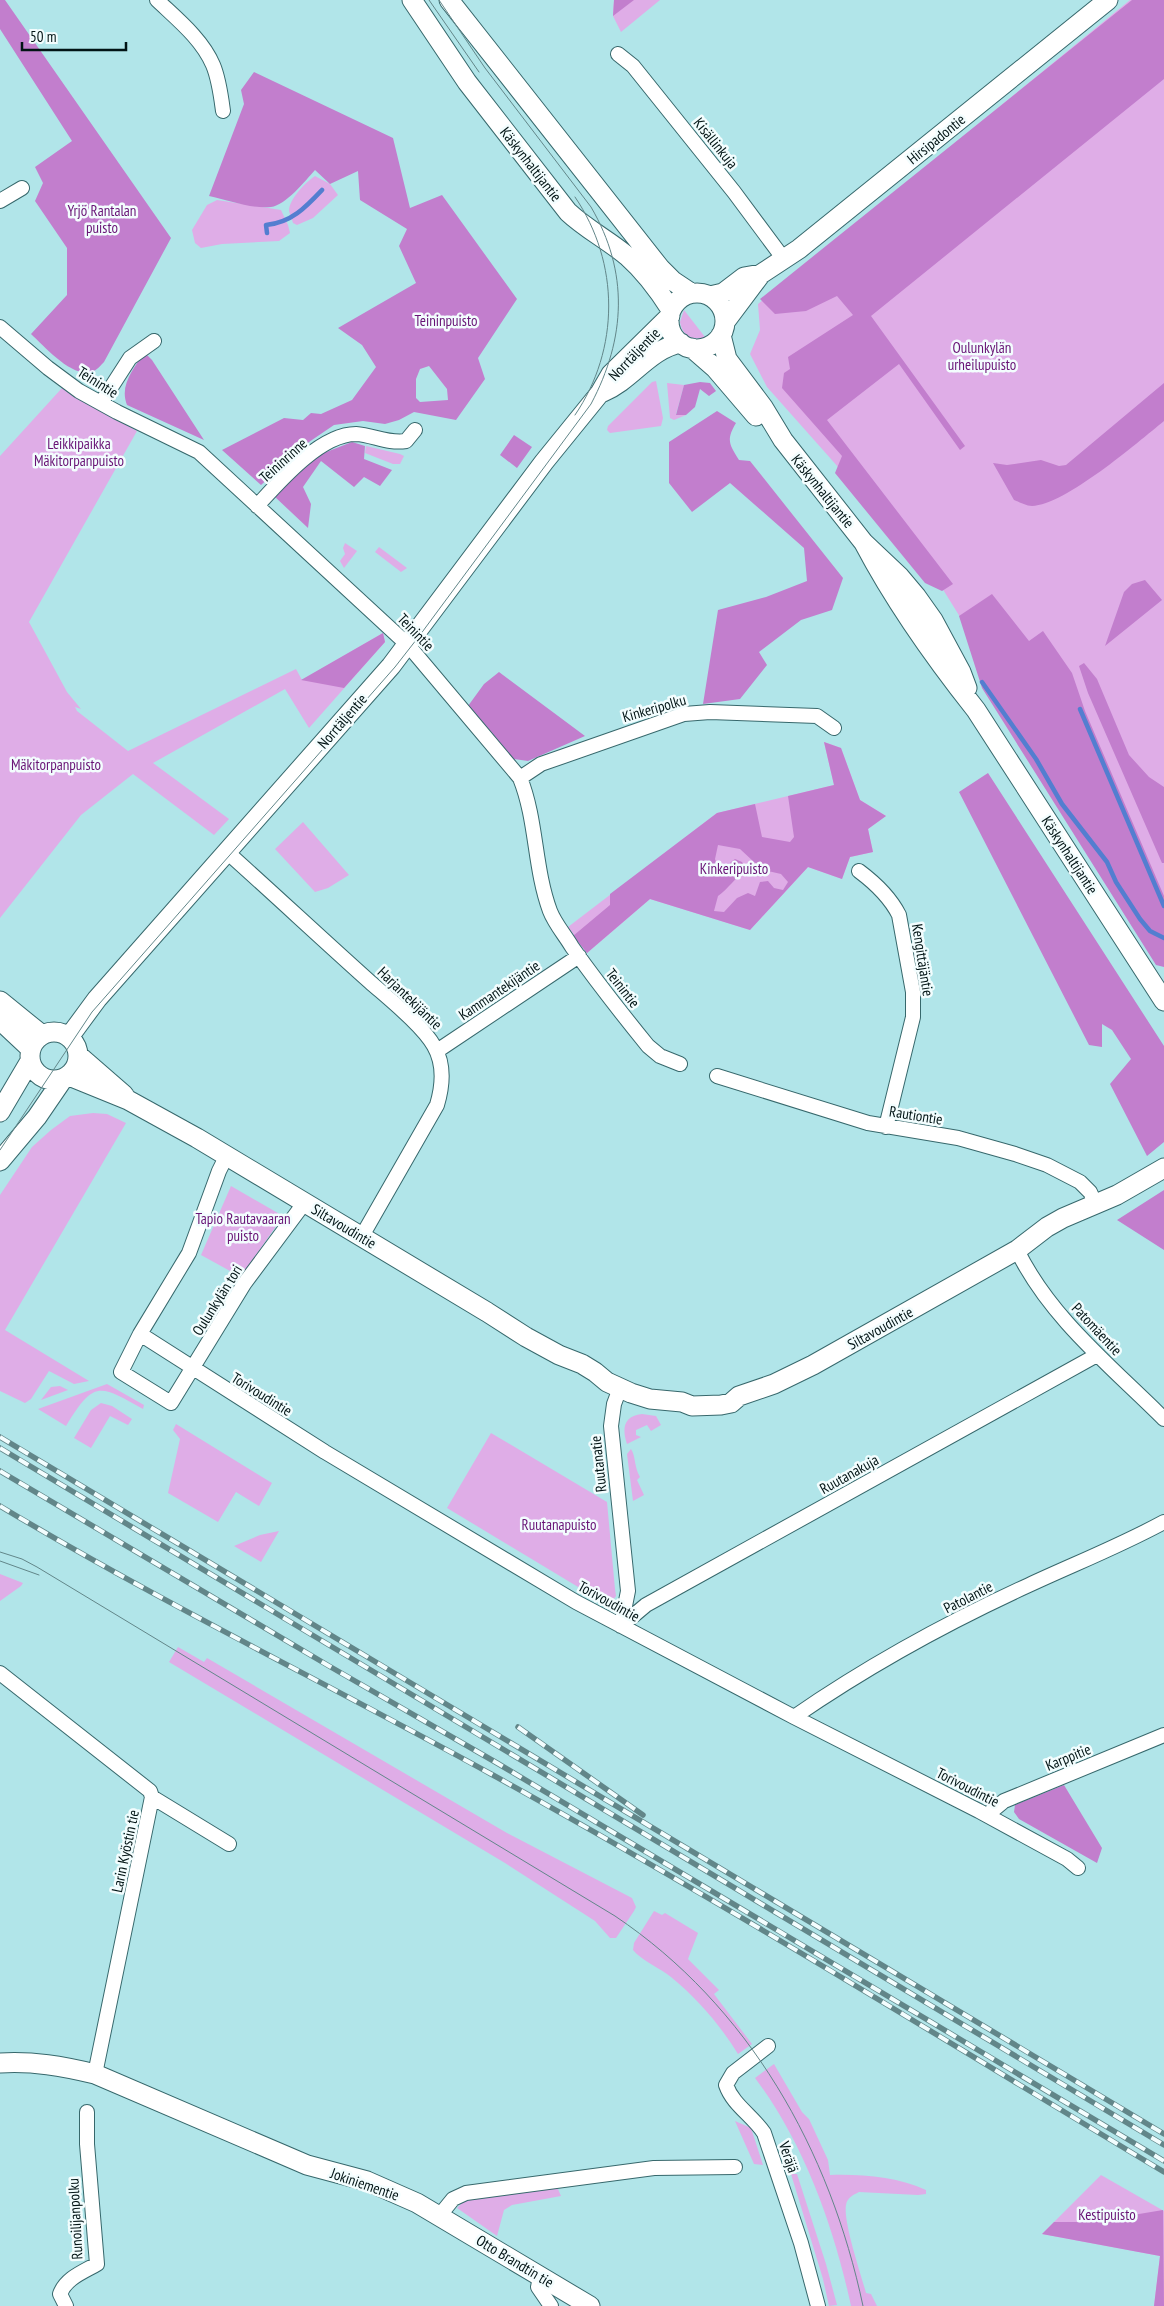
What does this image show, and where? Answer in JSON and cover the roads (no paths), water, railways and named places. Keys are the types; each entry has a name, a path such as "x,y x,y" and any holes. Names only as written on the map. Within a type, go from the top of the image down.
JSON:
{"main road":[{"name":"Käskynhaltijantie","path":"412,0 467,82 568,212 582,225 618,249 633,262 671,313"},
{"path":"449,0 660,268 673,282 691,293 710,296 721,307 723,329 708,346 686,346 670,329 671,313 679,299 691,293"},
{"name":"Hirsipadontie","path":"723,329 761,274 799,249 1108,0"},
{"name":"Hirsipadontie","path":"710,296 723,292 744,277 761,274"},
{"name":"Norrtäljentie","path":"69,1037 97,999 408,646 544,462 600,393 616,369 662,326 671,313"},
{"name":"Käskynhaltijantie","path":"723,329 727,358 763,406 782,440"},
{"name":"Norrtäljentie","path":"600,393 615,387 654,354 671,345 686,346"},
{"name":"Käskynhaltijantie","path":"686,346 715,368 756,416 782,440 864,543 884,581 948,675 976,710 1164,1000"},
{"path":"0,1001 34,1048 36,1073 42,1078 49,1080 66,1077"},
{"path":"0,1020 34,1048"},
{"path":"0,1112 34,1048 58,1032 69,1037 75,1044 78,1054 76,1066 31,1125 0,1160"},
{"name":"Siltavoudintie","path":"78,1054 128,1100"},
{"name":"Siltavoudintie","path":"66,1077 128,1100 227,1155 512,1329 559,1355 582,1364 614,1385 650,1399 682,1402 693,1396 730,1393 739,1396 774,1384 813,1365 1017,1250 1046,1227 1080,1209 1096,1205 1164,1168"},
{"name":"Jokiniementie","path":"0,2063 29,2061 59,2065 95,2074 307,2165 367,2181 440,2215"},
{"name":"Otto Brandtin tie","path":"440,2215 590,2306"}],"street":[{"path":"157,0 187,29 209,56 214,67 223,111"},
{"name":"Kisällinkuja","path":"618,54 633,66 784,258"},
{"path":"0,201 22,188"},
{"name":"Teinintie","path":"0,327 48,368 79,391 199,452 408,646 520,778 527,796 544,891 551,912 579,956 648,1046 660,1056 680,1064"},
{"path":"101,403 130,358 154,341"},
{"name":"Teininrinne","path":"257,506 281,480 313,452 340,438 354,434 397,443 406,441 415,430"},
{"name":"Kinkeripolku","path":"520,778 541,764 684,714 710,712 817,716 834,728"},
{"name":"Harjantekijäntie","path":"227,852 314,929 398,1008 429,1038 437,1051 442,1074 437,1105 391,1182 362,1236"},
{"name":"Kengittäjäntie","path":"859,870 876,884 895,907 899,915 913,998 913,1017 886,1127"},
{"name":"Kammantekijäntie","path":"437,1051 579,956"},
{"name":"Rautiontie","path":"717,1076 841,1116 886,1127 983,1143 1047,1165 1085,1186 1096,1205"},
{"path":"140,1334 190,1253 219,1170 227,1155"},
{"name":"Oulunkylän tori","path":"140,1334 121,1372 171,1403 244,1284 305,1202"},
{"name":"Patomäentie","path":"1017,1250 1028,1273 1040,1289 1097,1355 1164,1419"},
{"name":"Torivoudintie","path":"140,1334 325,1452 576,1602 794,1717 987,1815 1067,1859 1078,1868"},
{"name":"Ruutanakuja","path":"621,1626 646,1605 1097,1355"},
{"name":"Ruutanatie","path":"614,1385 611,1426 628,1591 621,1626"},
{"name":"Patolantie","path":"794,1717 893,1655 964,1616 1097,1556 1164,1522"},
{"name":"Larin Kyöstin tie","path":"0,1674 150,1791 152,1796 95,2074"},
{"name":"Karppitie","path":"987,1815 1004,1801 1164,1735"},
{"path":"152,1796 229,1844"},
{"name":"Veräjä","path":"768,2046 733,2073 726,2085 736,2104 756,2121 764,2133 801,2243 818,2306"},
{"name":"Runoilijanpolku","path":"66,2306 60,2294 63,2287 69,2280 97,2264 87,2144 87,2112"},
{"path":"440,2215 453,2199 466,2193 654,2168 735,2167"},
{"path":"540,2277 538,2287 551,2306"}],"waterway":[{"path":"267,233 266,225 275,224 290,218 304,208 322,190"},
{"path":"982,682 1036,759 1062,804 1107,862 1116,882 1140,919 1150,931 1164,938"},
{"path":"1080,709 1164,906"}],"tram line":[{"path":"429,0 479,72"},
{"path":"0,1150 92,1012 395,667 591,404 603,379 611,355 618,305 617,280 612,256 603,231 591,207 485,68 439,0"},
{"path":"575,197 590,223 600,250 607,278 609,306 607,334 600,362 590,389 575,415"},
{"path":"0,1552 22,1559 37,1567 615,1916 663,1952 706,1993 744,2038 777,2086 805,2138 829,2192 848,2248 863,2306"},
{"path":"0,1561 39,1575"}],"railway":[{"path":"0,1437 1164,2134"},
{"path":"0,1448 1164,2145"},
{"path":"0,1471 497,1763 1164,2161"},
{"path":"0,1506 121,1576 491,1774 661,1870 1164,2172"},
{"path":"518,1727 643,1815"}],"park label":[{"name":"Yrjö Rantalan puisto","path":"102,218"},
{"name":"Teininpuisto","path":"446,320"},
{"name":"Oulunkylän urheilupuisto","path":"982,356"},
{"name":"Leikkipaikka Mäkitorpanpuisto","path":"79,452"},
{"name":"Mäkitorpanpuisto","path":"56,764"},
{"name":"Kinkeripuisto","path":"734,868"},
{"name":"Tapio Rautavaaran puisto","path":"243,1226"},
{"name":"Ruutanapuisto","path":"559,1524"},
{"name":"Kestipuisto","path":"1107,2214"}]}
